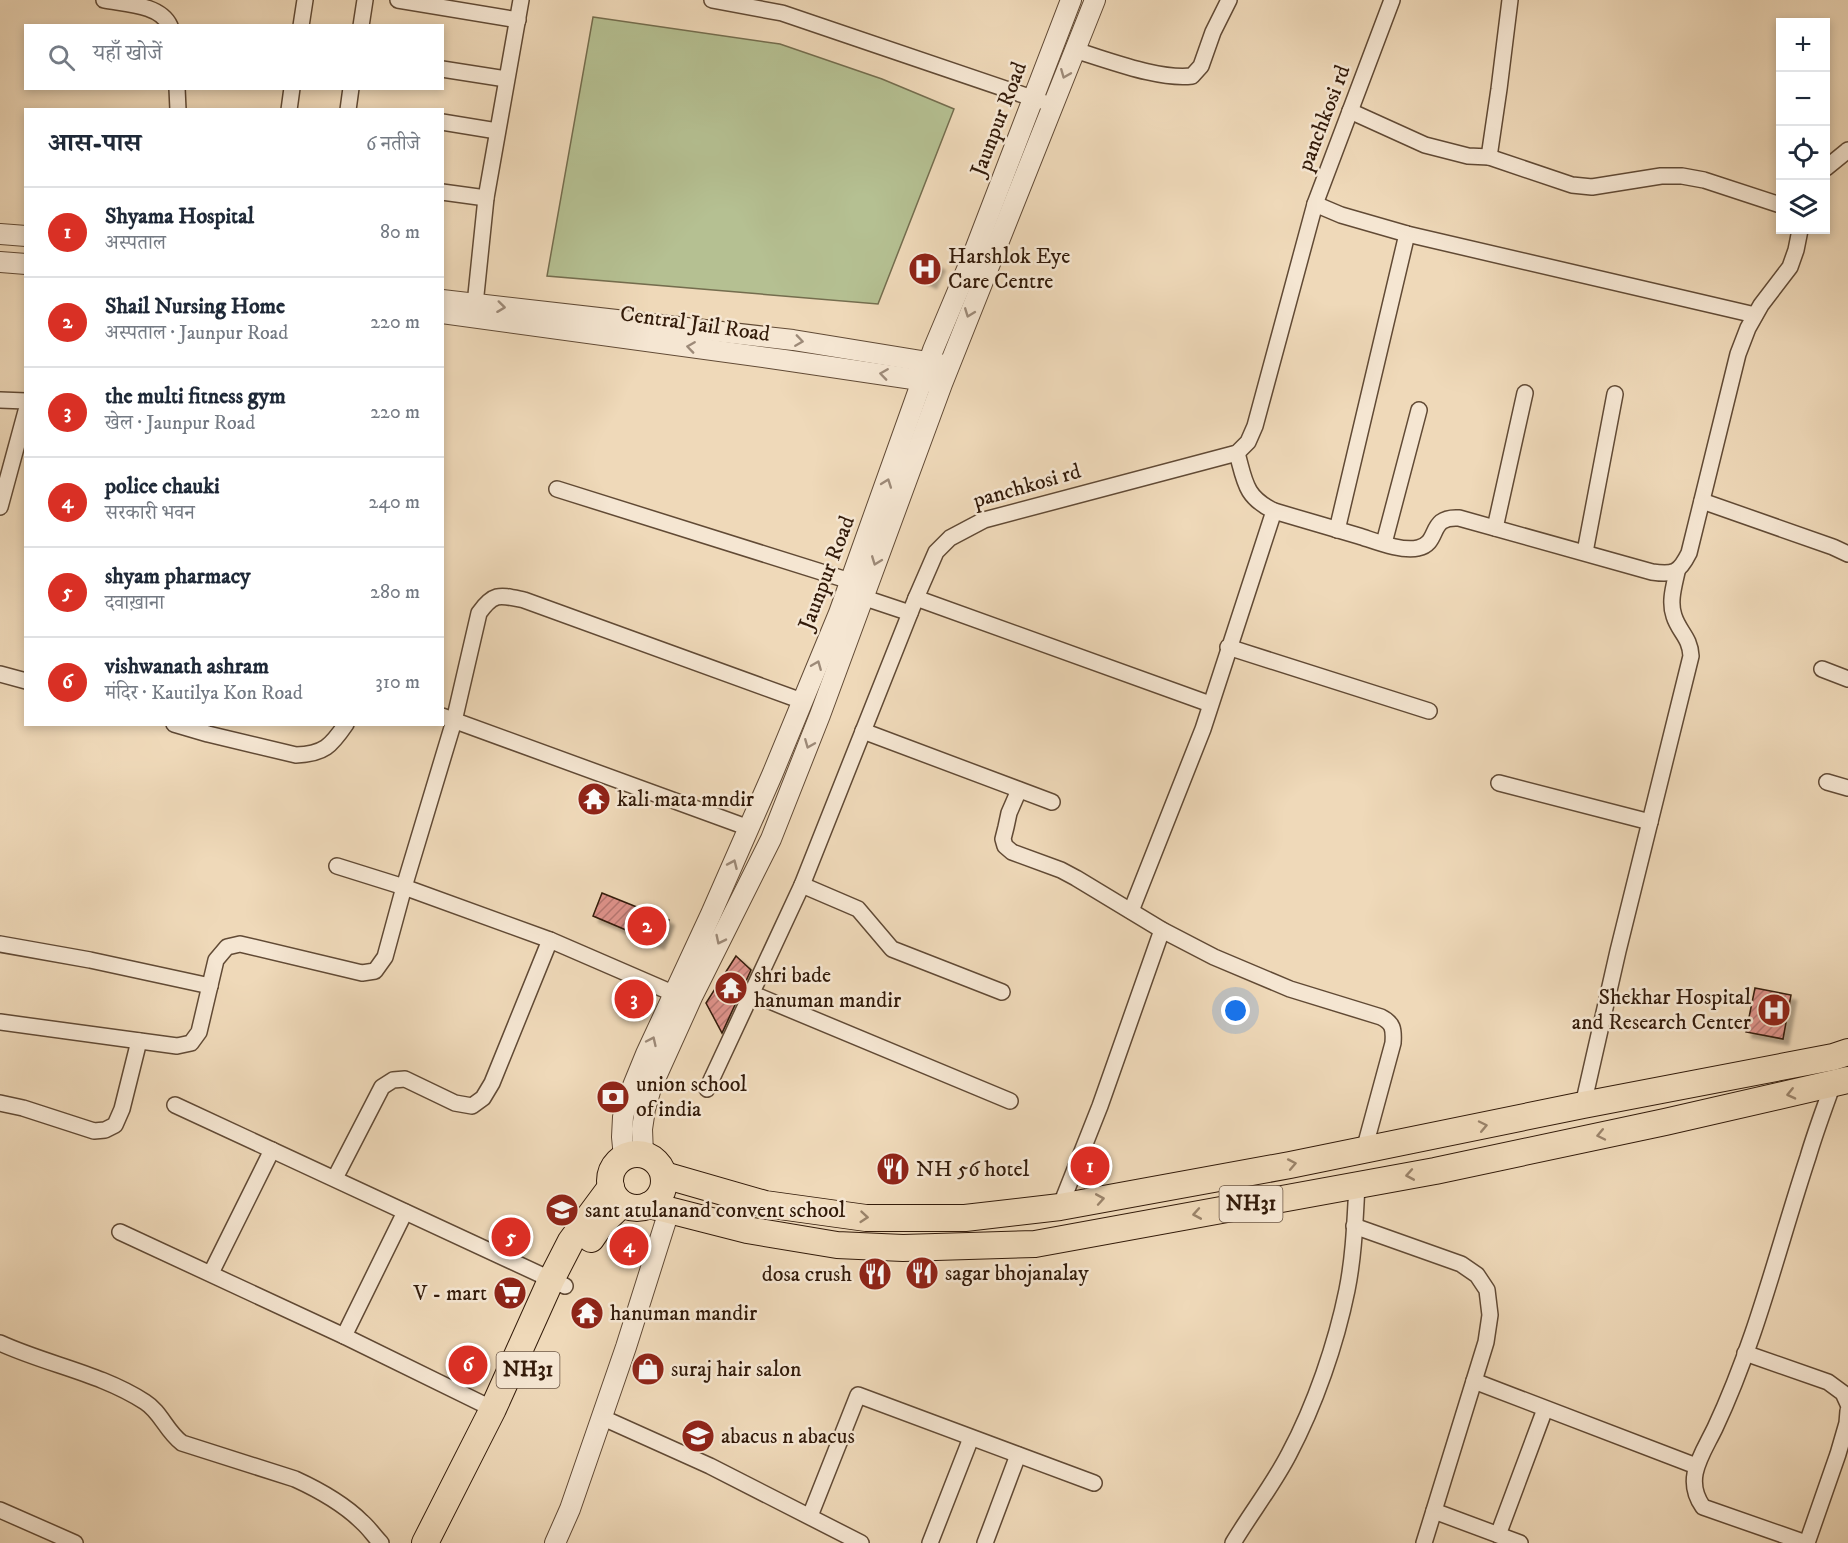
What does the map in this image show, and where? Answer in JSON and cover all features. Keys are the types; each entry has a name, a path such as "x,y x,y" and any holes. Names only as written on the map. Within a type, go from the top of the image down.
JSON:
{"highway":[{"name":"NH31","path":"425,1543 558,1283 602,1223 616,1195 611,1173 614,1167 633,1156 655,1160 664,1175 765,1204 866,1218 964,1218 1060,1207 1364,1150 1833,1057 1848,1052"},
{"name":"NH31","path":"616,1195 635,1208 659,1208 747,1230 837,1245 903,1248 1035,1244 1447,1168 1840,1082"},
{"path":"659,1208 655,1201 663,1190 664,1175"},
{"name":"NH31","path":"444,1543 507,1416 558,1283"}],"street":[{"path":"104,0 160,13 170,24"},
{"path":"301,24 305,0"},
{"path":"361,24 365,0"},
{"path":"398,0 518,20"},
{"path":"444,301 475,311 486,198 521,0"},
{"path":"712,0 784,7 1033,97 1052,106"},
{"name":"Jaunpur Road","path":"633,1156 623,1117 628,1098 646,1054 682,997 771,839 820,716 862,597 927,428 936,373 970,264 1071,0"},
{"name":"Jaunpur Road","path":"682,997 936,373 1052,106 1095,0"},
{"path":"1074,50 1159,75 1192,76 1201,66 1213,32 1229,0"},
{"name":"panchkosi rd","path":"707,1089 753,994 801,885 936,552 950,538 984,519 1237,453 1248,442 1255,426 1315,204 1392,0"},
{"path":"1489,157 1510,0"},
{"path":"444,69 506,79"},
{"path":"177,90 178,108"},
{"path":"289,108 292,90"},
{"path":"351,90 352,108"},
{"path":"1350,111 1425,145 1468,156 1489,157 1572,185 1592,188 1661,176 1682,176 1704,180 1776,204"},
{"path":"444,122 497,131"},
{"path":"1830,165 1848,150"},
{"path":"444,192 486,198"},
{"path":"1315,204 1341,215 1407,234 1755,315"},
{"path":"0,234 24,236"},
{"path":"1337,530 1407,234"},
{"path":"1583,1105 1672,726 1691,656 1691,646 1674,616 1672,602 1677,572 1689,553 1738,354 1755,315 1790,267 1799,234"},
{"path":"0,262 24,264"},
{"name":"Central Jail Road","path":"444,313 475,311 589,326 784,360 936,373"},
{"path":"1495,528 1525,393"},
{"path":"1585,552 1615,394"},
{"path":"0,400 24,401"},
{"path":"1384,543 1419,410"},
{"path":"0,507 24,418"},
{"path":"1237,453 1250,492 1258,503 1274,511 1384,543 1415,549 1424,546 1432,538 1441,521 1448,517 1459,518 1652,572 1677,572"},
{"path":"557,489 850,581"},
{"path":"1702,501 1848,554"},
{"path":"1131,911 1184,780 1274,511"},
{"path":"0,1022 177,1046 191,1043 199,1032 216,960 226,947 240,944 362,973 375,970 385,957 448,718 479,613 488,601 501,595 524,600 802,701"},
{"path":"862,597 910,613"},
{"path":"916,597 1210,704"},
{"path":"1228,647 1429,711"},
{"path":"1822,669 1848,679"},
{"path":"0,674 24,680"},
{"path":"448,718 749,828"},
{"path":"181,726 296,755 323,751 336,740 345,726"},
{"path":"863,731 1052,802"},
{"path":"1827,782 1848,788"},
{"path":"1499,783 1650,822"},
{"path":"1019,790 1007,820 1003,839 1005,846 1012,852 1061,870 1162,930 1214,957 1290,989 1381,1017 1390,1022 1393,1028 1393,1043 1364,1150"},
{"path":"337,866 404,887 550,940 682,997"},
{"path":"801,885 858,909 892,949 1002,992"},
{"path":"1060,1207 1108,1085 1162,930"},
{"path":"335,1178 382,1087 393,1080 405,1079 455,1103 471,1106 483,1098 492,1083 550,940"},
{"path":"0,944 90,960 210,986"},
{"path":"753,994 1010,1101"},
{"path":"0,1103 94,1131 105,1130 115,1125 122,1109 139,1041"},
{"path":"1840,1082 1807,1158 1774,1272 1745,1353 1724,1409 1696,1466 1694,1482 1696,1497 1703,1508 1806,1543 1838,1454 1848,1411"},
{"path":"175,1106 558,1283"},
{"path":"211,1273 272,1150"},
{"path":"1233,1543 1289,1455 1324,1371 1347,1291 1357,1185"},
{"path":"555,1543 570,1509 626,1347 659,1208"},
{"path":"344,1336 405,1212"},
{"path":"1354,1226 1461,1264 1477,1275 1487,1290 1490,1315 1486,1342 1424,1543"},
{"path":"120,1232 344,1336 493,1409"},
{"path":"0,1343 96,1377 147,1403 158,1413 173,1436 182,1443 295,1479 312,1487 357,1517 381,1543"},
{"path":"1745,1353 1828,1382 1846,1397"},
{"path":"1474,1382 1696,1466"},
{"path":"810,1516 858,1395 1094,1484"},
{"path":"1498,1535 1545,1408"},
{"path":"601,1417 710,1466 861,1543"},
{"path":"930,1543 972,1438"},
{"path":"985,1543 1018,1455"},
{"path":"0,1510 75,1543"},
{"path":"1434,1511 1517,1542"}],"green space":[{"path":"593,17 780,44 882,79 954,109 878,304 547,276"}],"building":[{"path":"919,255 940,265 931,283 910,273"},
{"path":"602,893 669,920 659,944 593,916"},
{"name":"shri bade hanuman mandir","path":"736,956 751,970 722,1033 706,1003"},
{"path":"1755,988 1791,995 1783,1039 1746,1032"},
{"path":"1090,1157 1099,1158 1095,1180 1082,1177"}],"place":[{"name":"Harshlok Eye Care Centre","path":"925,269"},
{"name":"kali mata mndir","path":"594,799"},
{"name":"Shail Nursing Home","path":"647,926"},
{"name":"shri bade hanuman mandir","path":"731,988"},
{"name":"the multi fitness gym","path":"634,999"},
{"name":"Shekhar Hospital and Research Center","path":"1774,1010"},
{"name":"union school of india","path":"613,1097"},
{"name":"Shyama Hospital","path":"1090,1166"},
{"name":"NH 56 hotel","path":"893,1169"},
{"name":"sant atulanand convent school","path":"562,1210"},
{"name":"shyam pharmacy","path":"511,1237"},
{"name":"police chauki","path":"629,1246"},
{"name":"sagar bhojanalay","path":"922,1273"},
{"name":"dosa crush","path":"875,1274"},
{"name":"V - mart","path":"510,1293"},
{"name":"hanuman mandir","path":"587,1313"},
{"name":"vishwanath ashram","path":"468,1365"},
{"name":"suraj hair salon","path":"648,1369"},
{"name":"abacus n abacus","path":"698,1436"}]}
